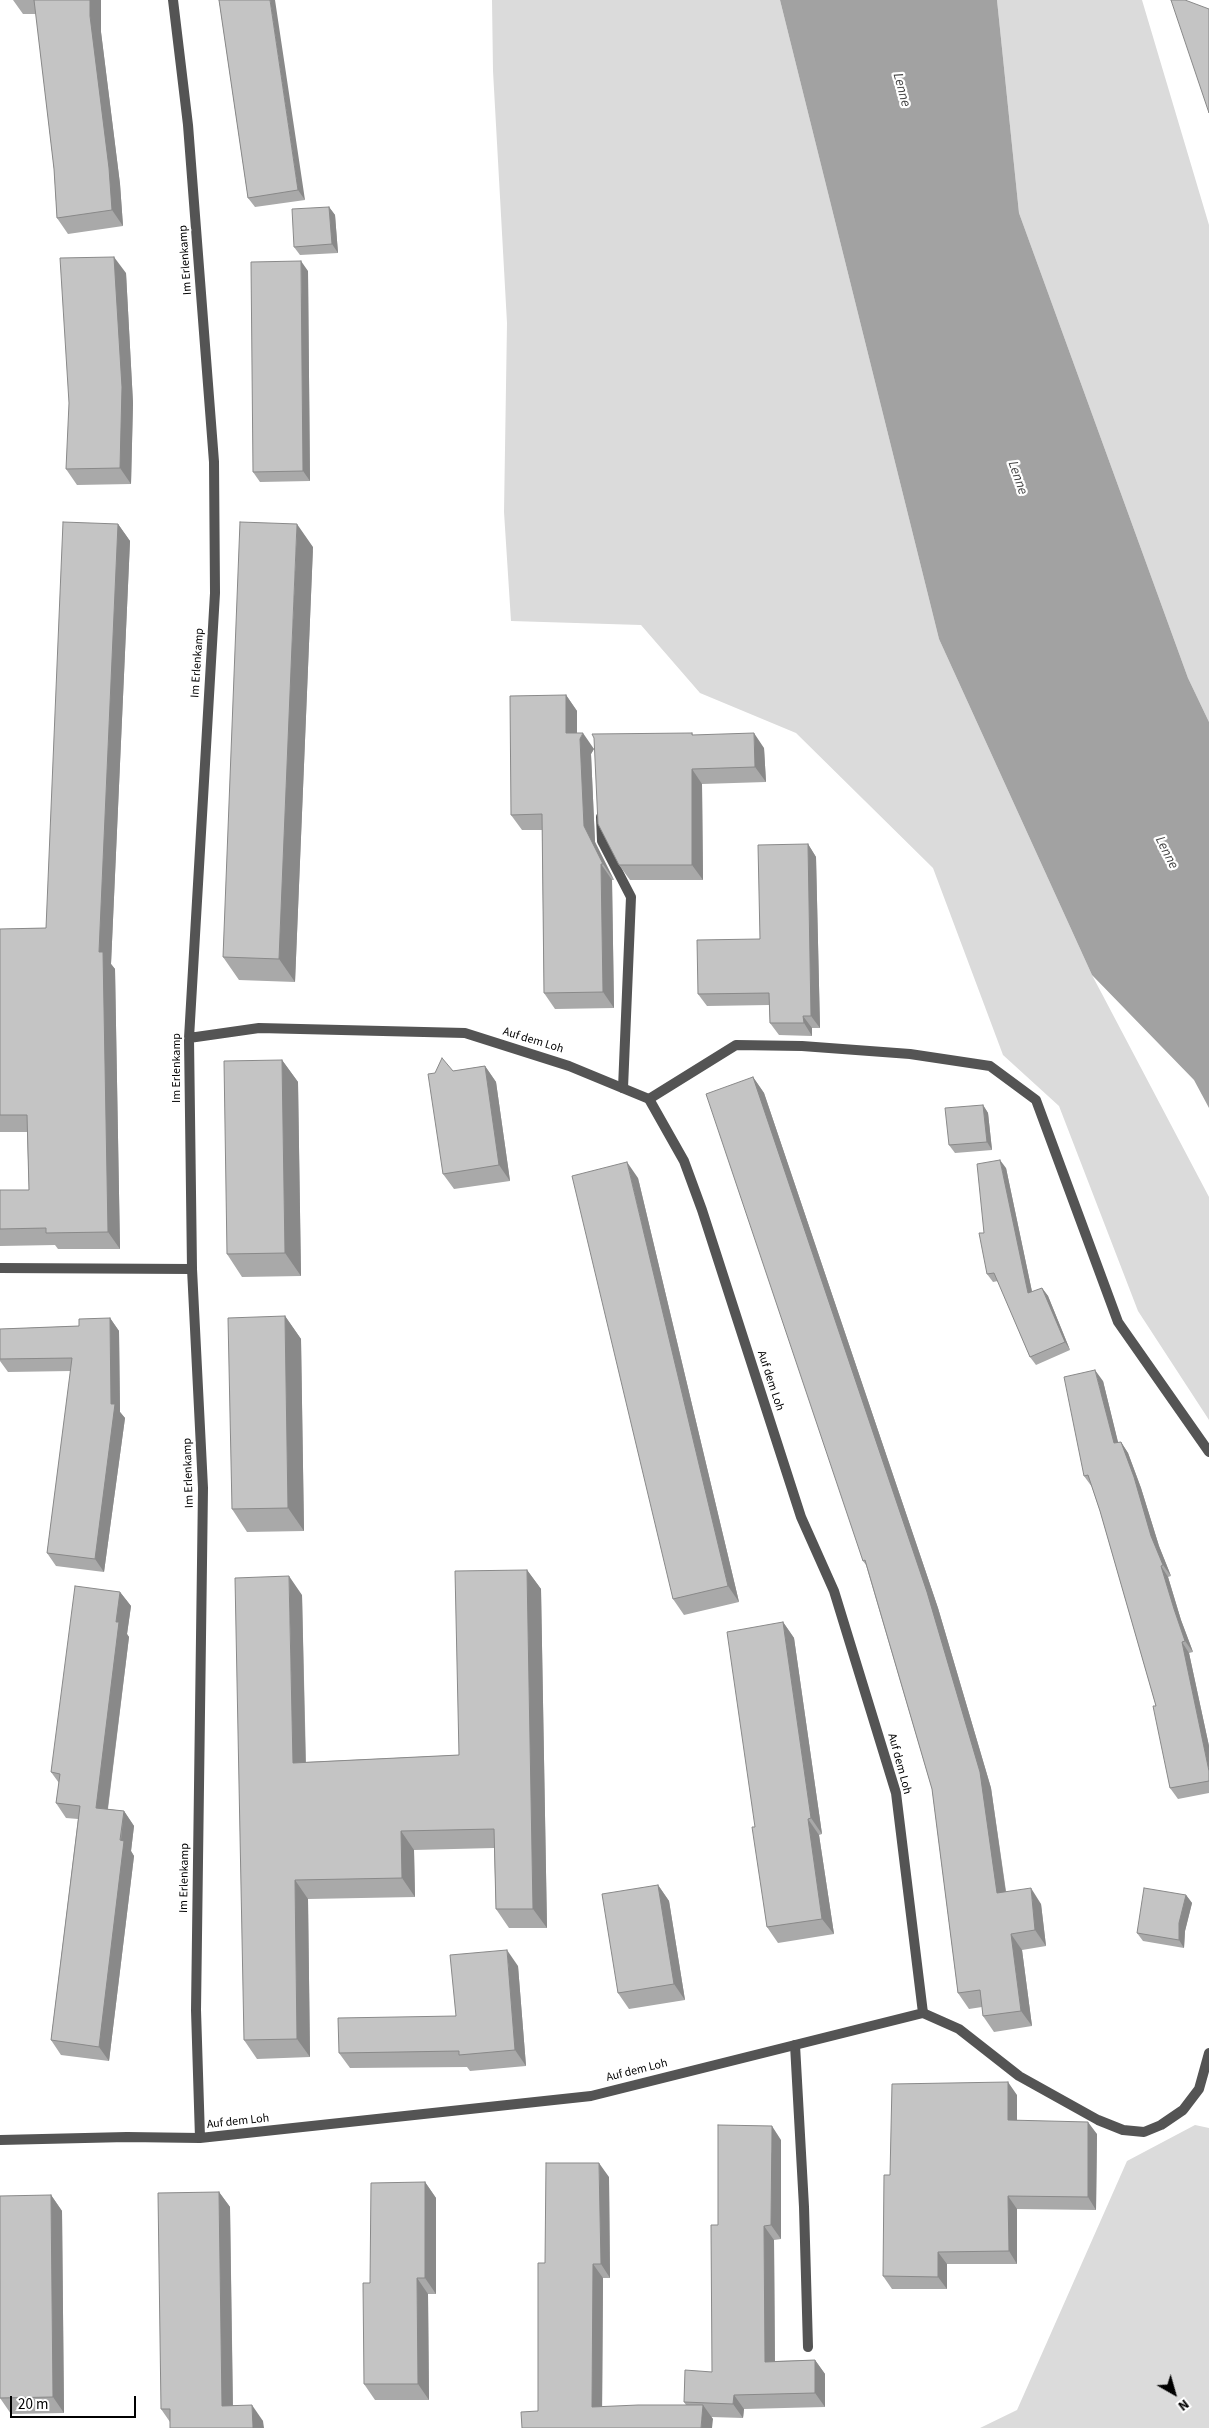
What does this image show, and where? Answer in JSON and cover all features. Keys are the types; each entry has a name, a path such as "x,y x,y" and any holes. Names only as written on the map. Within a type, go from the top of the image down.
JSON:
{"street":[{"name":"Im Erlenkamp","path":"173,0 188,125 214,462 215,593 189,1038 192,1269 203,1488 196,2010 200,2138"},
{"path":"600,802 602,841 631,897 623,1088"},
{"name":"Auf dem Loh","path":"0,2140 127,2137 200,2138 590,2096 924,2013 896,1792 834,1591 801,1517 690,1177 684,1161 649,1099 569,1066 465,1033 259,1028 189,1038"},
{"path":"649,1099 736,1045 802,1046 910,1054 990,1066 1036,1100 1118,1322 1209,1452"},
{"path":"0,1268 192,1269"},
{"path":"924,2013 960,2029 1019,2076 1098,2120 1123,2130 1144,2132 1161,2125 1183,2110 1199,2090 1209,2052"},
{"path":"795,2045 804,2208 808,2347"}],"shaded area":[{"path":"492,0 780,0 939,639 1092,975 1209,1197 1209,1420 1138,1311 1059,1106 1003,1055 933,868 796,733 700,693 641,625 511,621 504,512 507,323 493,71"},
{"path":"997,0 1142,0 1209,225 1209,722 1188,678 1019,213"},
{"path":"1195,2125 1209,2128 1209,2428 980,2428 1017,2410 1127,2161"}],"water":[{"name":"Lenne","path":"780,0 997,0 1019,213 1188,678 1209,722 1209,1108 1194,1080 1092,975 939,639"}],"building":[{"path":"34,0 90,0 90,16 109,168 112,210 57,218 54,169"},
{"path":"219,0 270,0 298,190 248,198"},
{"path":"1171,0 1185,0 1209,9 1209,113"},
{"path":"329,207 332,244 294,247 292,209"},
{"path":"114,257 122,387 120,468 66,469 69,403 60,258"},
{"path":"301,261 303,471 253,472 251,262"},
{"path":"63,522 118,524 99,952 103,952 108,1232 46,1233 46,1228 0,1229 0,1190 29,1190 27,1115 0,1115 0,929 46,928"},
{"path":"240,522 297,524 279,959 223,957"},
{"path":"566,695 566,733 583,733 580,739 584,826 603,864 601,864 603,992 544,993 542,814 511,815 510,696"},
{"path":"692,733 692,735 754,733 755,767 692,769 692,865 619,865 598,824 594,738 592,734"},
{"path":"808,844 811,1016 803,1016 804,1023 770,1023 769,993 698,994 697,940 760,939 758,845"},
{"path":"442,1058 453,1071 485,1066 499,1165 443,1174 428,1074 435,1073"},
{"path":"282,1060 285,1253 227,1254 224,1061"},
{"path":"753,1077 927,1592 980,1772 997,1893 1031,1888 1035,1930 1011,1934 1021,2011 983,2016 980,1990 958,1993 932,1789 865,1560 863,1561 706,1094"},
{"path":"983,1105 987,1142 949,1145 945,1108"},
{"path":"1000,1160 1028,1293 1042,1288 1065,1342 1030,1357 994,1273 987,1274 979,1233 984,1233 977,1164"},
{"path":"627,1162 728,1586 673,1599 572,1176"},
{"path":"285,1316 288,1508 232,1509 228,1318"},
{"path":"110,1318 111,1404 115,1404 95,1559 47,1553 72,1358 0,1359 0,1329 79,1326 79,1319"},
{"path":"1095,1370 1114,1443 1121,1442 1134,1477 1151,1536 1163,1565 1161,1566 1185,1641 1182,1642 1209,1771 1209,1781 1170,1788 1153,1706 1156,1706 1100,1511 1088,1475 1084,1476 1064,1377"},
{"path":"527,1570 533,1909 496,1909 494,1829 401,1831 402,1878 295,1880 297,2039 244,2040 235,1578 289,1576 293,1763 459,1755 455,1571"},
{"path":"75,1586 120,1592 116,1622 119,1622 96,1808 124,1811 120,1840 124,1841 99,2047 51,2040 80,1806 56,1803 60,1774 51,1772"},
{"path":"783,1622 811,1818 808,1819 822,1919 767,1927 752,1827 755,1827 727,1632"},
{"path":"658,1885 674,1984 618,1993 602,1894"},
{"path":"1144,1888 1186,1895 1179,1923 1179,1940 1137,1933"},
{"path":"507,1950 515,2050 459,2055 459,2051 339,2053 338,2018 456,2016 450,1955"},
{"path":"1008,2082 1008,2120 1088,2122 1088,2197 1008,2196 1009,2251 938,2252 938,2277 883,2276 884,2175 890,2175 892,2084"},
{"path":"718,2125 772,2126 771,2225 764,2226 765,2362 815,2360 815,2393 734,2395 733,2404 684,2402 685,2370 712,2372 711,2225 718,2225"},
{"path":"546,2163 599,2163 601,2264 593,2264 592,2407 703,2405 701,2428 522,2428 521,2412 538,2411 538,2263 545,2263"},
{"path":"425,2182 425,2278 417,2278 418,2384 364,2384 363,2283 370,2283 371,2183"},
{"path":"219,2192 222,2406 252,2405 253,2428 170,2428 170,2409 161,2409 158,2193"},
{"path":"51,2195 53,2397 0,2398 0,2196"}]}
